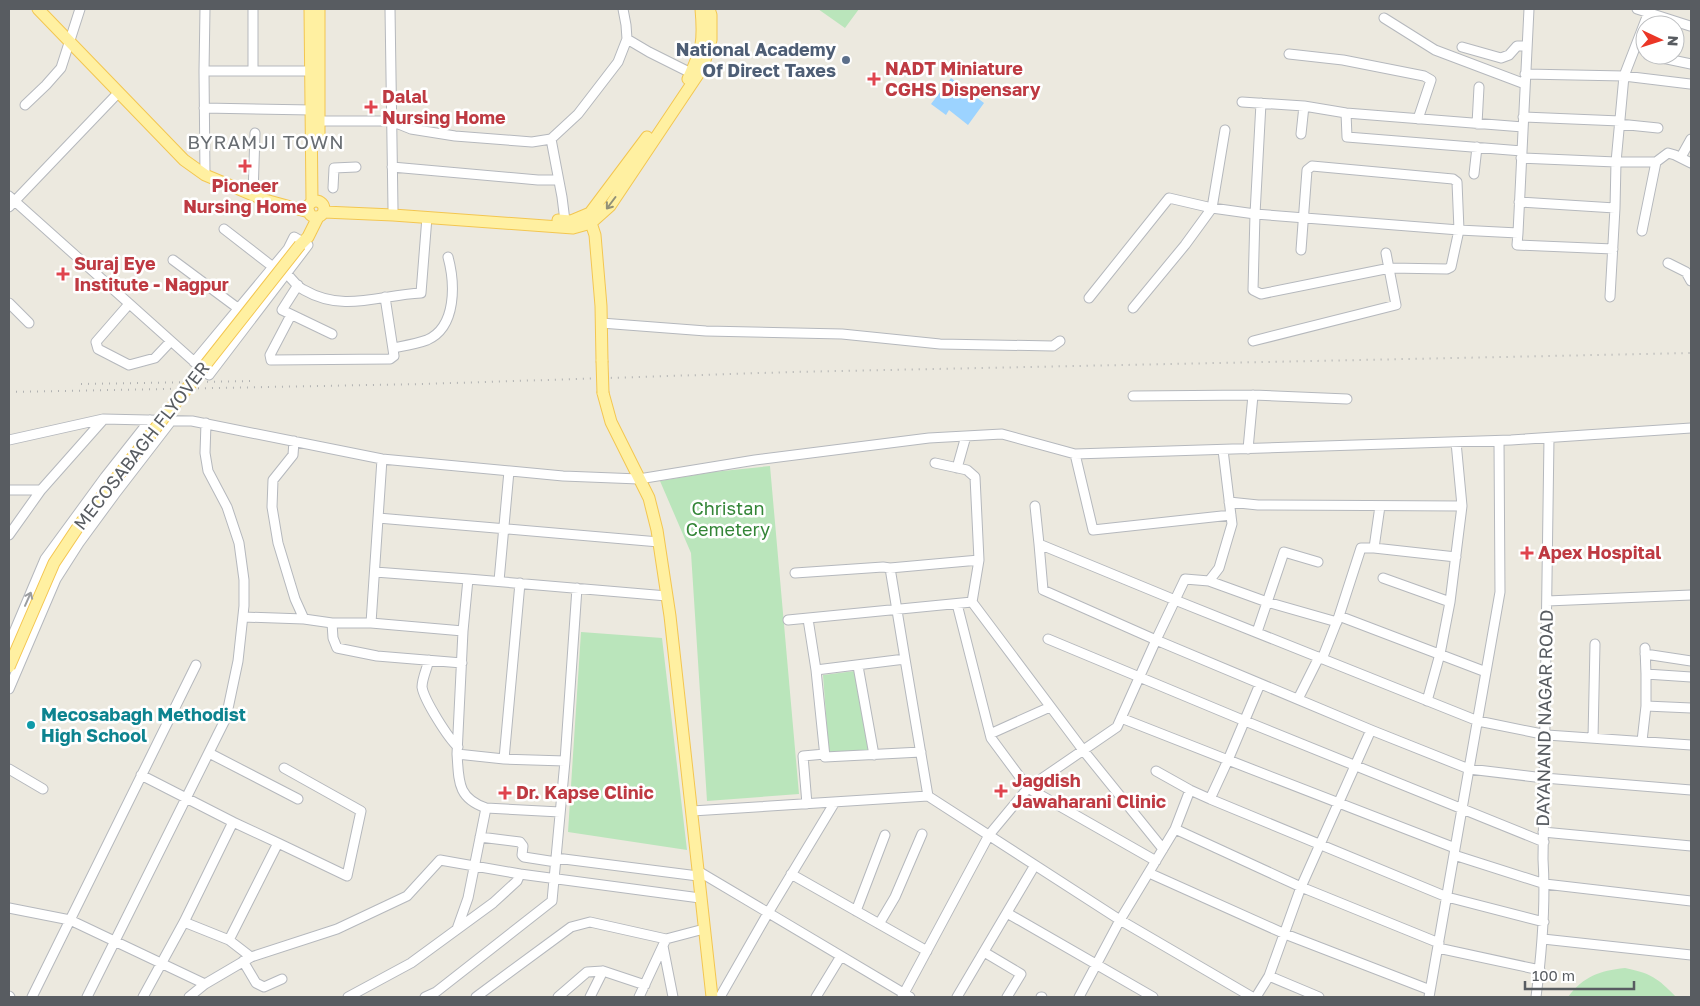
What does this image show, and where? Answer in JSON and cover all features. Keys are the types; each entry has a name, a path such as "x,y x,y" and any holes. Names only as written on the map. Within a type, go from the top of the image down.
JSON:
{"main road":[{"path":"38,9 184,160 205,175 265,200 291,206 297,210 393,209 531,217 565,221 588,219 687,81 700,55 704,34 711,27"},
{"path":"310,9 310,71 315,117"},
{"path":"316,209 315,117 319,9"},
{"path":"701,9 711,27"},
{"path":"316,209 573,228 610,206 704,67 711,40 709,9"},
{"name":"MECOSABAGH FLYOVER","path":"9,667 54,563 80,524 301,243 303,234 316,209"},
{"path":"588,219 595,235 602,324 603,393 611,422 649,498 659,542 667,596 712,997"}],"street":[{"path":"25,105 61,68 80,9"},
{"path":"205,9 205,175"},
{"path":"252,71 253,9"},
{"path":"390,9 393,209"},
{"path":"204,108 391,121 411,129 455,136 532,142 551,139 578,114 618,62 627,38 623,9"},
{"path":"1529,9 1517,245 1613,249"},
{"path":"1637,9 1650,11 1690,26"},
{"path":"1610,297 1616,208 1616,162 1624,76 1650,11"},
{"path":"1384,18 1435,50 1525,84"},
{"path":"627,38 649,52 691,73"},
{"path":"1462,47 1501,58 1509,55 1517,46 1527,46"},
{"path":"1289,54 1343,60 1424,76 1431,80 1418,119"},
{"path":"204,71 310,71"},
{"path":"1526,74 1624,76 1690,84"},
{"path":"1477,124 1480,86"},
{"path":"119,92 11,202 129,304 171,342 194,362 209,375 308,244 301,243 294,237 288,249 194,362"},
{"path":"1242,102 1304,106 1346,113 1523,127"},
{"path":"1261,103 1253,290 1257,293 1261,294 1390,268 1452,267 1459,230 1456,180 1367,170 1309,167 1307,170 1301,250"},
{"path":"1301,134 1304,106"},
{"path":"1346,113 1347,137 1477,147 1522,154 1616,162 1656,162 1668,153 1681,157 1691,163"},
{"path":"1523,117 1620,123 1658,128"},
{"path":"1133,308 1185,245 1212,208 1225,130"},
{"path":"253,195 255,133"},
{"path":"551,139 565,221"},
{"path":"1681,157 1691,139"},
{"path":"1474,174 1477,147"},
{"path":"1642,231 1656,162"},
{"path":"333,188 334,168 356,167"},
{"path":"392,167 538,180 558,180"},
{"path":"1089,298 1169,198 1212,208 1255,214 1304,216 1459,230 1518,233"},
{"path":"1519,202 1616,208"},
{"path":"287,274 302,290 327,301 364,302 385,297 421,293 427,217"},
{"path":"224,230 273,267"},
{"path":"1253,341 1396,305 1386,253"},
{"path":"392,348 426,340 442,328 450,311 452,299 451,266 448,257"},
{"path":"172,260 239,310"},
{"path":"1668,263 1686,272 1691,281"},
{"path":"298,285 282,308 284,312 332,334"},
{"path":"291,315 270,355 274,362 390,359 394,356 385,297"},
{"path":"9,303 29,323"},
{"path":"129,304 96,342 98,349 129,365 155,358 171,342"},
{"path":"602,324 706,331 842,334 940,344 1053,346 1060,341"},
{"path":"1248,449 1253,395"},
{"path":"1133,396 1253,395 1347,399"},
{"path":"9,534 41,490 103,420"},
{"path":"9,440 103,420 192,420 382,460 563,476 639,478 755,460 929,438 1002,434 1075,454 1499,441 1691,428"},
{"path":"9,644 45,559 104,477 150,420"},
{"path":"9,689 56,579 79,543 172,420"},
{"path":"87,997 226,718 238,661 244,580 239,543 227,507 208,470 205,453 206,423"},
{"path":"957,468 966,436"},
{"name":"DAYANAND NAGAR ROAD","path":"1536,997 1543,939 1545,884 1543,837 1549,438"},
{"path":"294,441 293,455 273,480 272,507 278,543 295,599 304,619"},
{"path":"1149,873 1285,934 1430,994 1500,592 1499,441"},
{"path":"1427,701 1440,654 1450,602 1462,506 1456,442"},
{"path":"1209,580 1219,568 1232,524 1223,450"},
{"path":"1075,454 1093,530 1231,515"},
{"path":"372,623 382,460"},
{"path":"935,463 967,470 975,477 979,560 972,602 1050,708 1163,850"},
{"path":"499,581 509,471"},
{"path":"9,490 41,490"},
{"path":"1229,502 1258,505 1462,506"},
{"path":"1034,506 1043,590 1156,640 1469,769 1544,778 1691,790"},
{"path":"1374,548 1380,506"},
{"path":"378,518 659,542"},
{"path":"1039,544 1478,721 1545,734 1691,745"},
{"path":"1298,699 1338,619 1361,548 1456,556"},
{"path":"1257,632 1284,552 1318,562"},
{"path":"795,573 890,568 979,560"},
{"path":"890,568 928,796"},
{"path":"375,572 667,596"},
{"path":"1383,578 1450,602"},
{"path":"468,579 463,631 458,751 460,785 472,803 486,808 560,812"},
{"path":"480,837 520,842 523,846 522,855 524,857 698,874 768,913 905,996 927,950 989,835 1028,788 1117,727 1185,579 1209,580 1268,602 1338,619 1486,672"},
{"path":"504,759 520,583"},
{"path":"425,997 436,992 552,902 565,761 577,588"},
{"path":"1547,601 1691,595"},
{"path":"788,620 897,611 972,602"},
{"path":"957,604 991,738 1028,788 1156,861"},
{"path":"242,617 304,619 332,623 372,623 463,631"},
{"path":"808,619 816,670 825,757 921,752"},
{"path":"332,623 332,638 337,648 377,656 462,663"},
{"path":"1048,639 1356,766 1461,808 1543,837 1691,846"},
{"path":"1593,738 1595,644"},
{"path":"1642,741 1646,706 1645,651 1691,661"},
{"path":"816,670 905,659"},
{"path":"429,660 422,686 430,705 458,751 504,759 565,761"},
{"path":"32,997 196,665"},
{"path":"858,666 874,755"},
{"path":"1646,674 1691,677"},
{"path":"1210,799 1260,684"},
{"path":"1646,706 1691,708"},
{"path":"990,734 1050,708"},
{"path":"1121,718 1455,852 1545,884 1691,901"},
{"path":"692,811 928,796 1120,920 1254,997 1269,976 1301,887 1371,730"},
{"path":"209,753 298,798"},
{"path":"807,804 803,756 825,754"},
{"path":"140,775 278,844 348,876 360,811 284,768"},
{"path":"9,769 43,789"},
{"path":"1156,771 1210,799 1321,843 1447,897 1544,922"},
{"path":"1079,997 1120,920 1176,829 1190,790"},
{"path":"720,997 835,802"},
{"path":"457,929 468,898 486,808"},
{"path":"143,997 184,922 233,822"},
{"path":"1176,829 1301,887 1438,945 1540,970"},
{"path":"879,924 895,897 922,834"},
{"path":"856,911 885,835"},
{"path":"229,940 278,844"},
{"path":"189,997 205,984 247,959 337,928 407,896 440,860 520,874 700,898"},
{"path":"957,997 1035,865"},
{"path":"348,997 411,963 476,917 517,881 520,874"},
{"path":"791,874 927,950"},
{"path":"9,908 70,920 205,984"},
{"path":"1007,913 1153,997"},
{"path":"184,922 229,940 247,959 256,983 264,987 282,979"},
{"path":"476,997 571,926 590,922 665,942 704,929"},
{"path":"1543,939 1691,955"},
{"path":"639,997 665,942"},
{"path":"665,942 672,997"},
{"path":"984,952 1021,974 1007,997"},
{"path":"816,997 840,956"},
{"path":"558,997 587,972 603,971 645,985"},
{"path":"590,997 603,971"},
{"path":"1269,976 1319,997"}],"green space":[{"path":"818,9 859,9 845,28"},
{"name":"Christan Cemetery","path":"770,466 799,794 707,801 691,553 660,481 713,472"},
{"path":"581,632 662,638 687,850 568,832"},
{"path":"855,671 869,751 829,755 823,675"},
{"path":"1625,968 1653,977 1676,997 1568,997 1586,979 1607,971"}],"water":[{"path":"951,78 984,103 968,125 949,110 946,115 931,104"}],"railway":[{"path":"9,392 423,384 792,372 1691,353"},
{"path":"81,384 254,381"}],"place":[{"name":"National Academy Of Direct Taxes","path":"846,60"},
{"name":"NADT Miniature CGHS Dispensary","path":"874,79"},
{"name":"Dalal Nursing Home","path":"371,107"},
{"name":"Pioneer Nursing Home","path":"245,166"},
{"name":"Suraj Eye Institute - Nagpur","path":"63,274"},
{"name":"Apex Hospital","path":"1527,553"},
{"name":"Mecosabagh Methodist High School","path":"31,725"},
{"name":"Jagdish Jawaharani Clinic","path":"1001,791"},
{"name":"Dr. Kapse Clinic","path":"505,793"}],"district":[{"name":"BYRAMJI TOWN","path":"266,142"}]}
